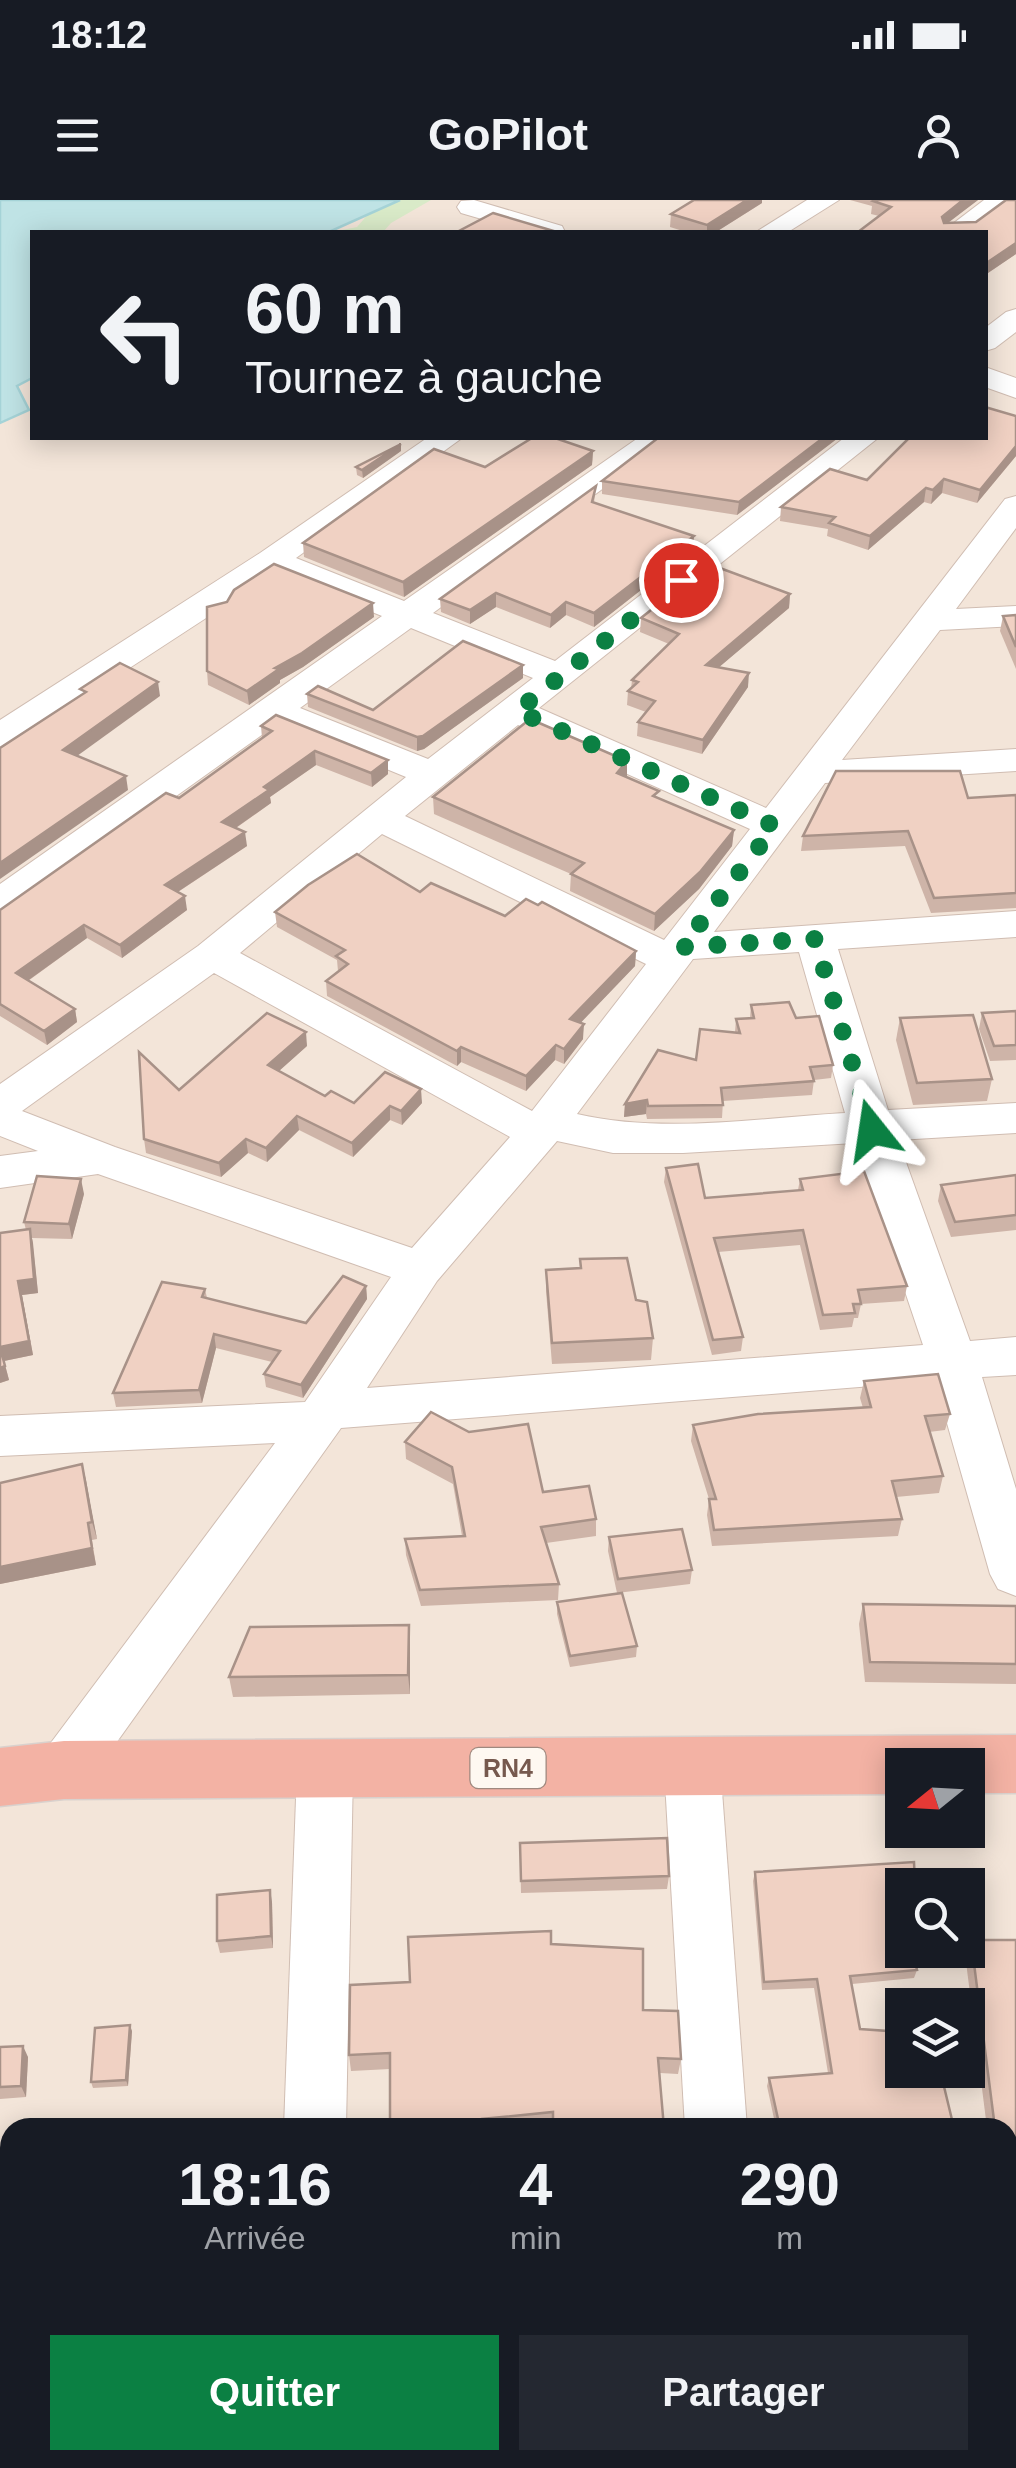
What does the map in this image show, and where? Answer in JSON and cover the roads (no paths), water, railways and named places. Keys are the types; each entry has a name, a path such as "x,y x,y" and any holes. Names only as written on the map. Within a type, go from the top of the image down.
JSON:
{"highway":[{"name":"RN4","path":"0,1778 64,1770 1016,1764"}],"street":[{"path":"773,230 826,200"},
{"path":"958,230 1001,200"},
{"path":"470,207 545,230"},
{"path":"988,340 1016,318"},
{"path":"988,377 1016,389"},
{"path":"0,736 272,560 444,440"},
{"path":"0,902 655,440"},
{"path":"0,1105 212,954 432,774 860,440"},
{"path":"64,1770 322,1416 420,1270 542,1128 1016,506"},
{"path":"272,560 560,676"},
{"path":"928,620 1016,616"},
{"path":"272,709 432,774"},
{"path":"517,711 775,826"},
{"path":"815,773 1016,760"},
{"path":"379,818 676,953 1016,924"},
{"path":"815,939 872,1130 953,1361 1016,1574"},
{"path":"212,954 542,1128 613,1138 872,1130 1016,1118"},
{"path":"0,1118 99,1158 420,1270"},
{"path":"0,1172 99,1158"},
{"path":"0,1436 322,1416 1016,1356"},
{"path":"692,1764 715,2118"},
{"path":"315,2118 325,1771"}],"water":[{"path":"0,200 400,200 333,230 30,230 30,379 17,386 29,410 0,423"}]}
